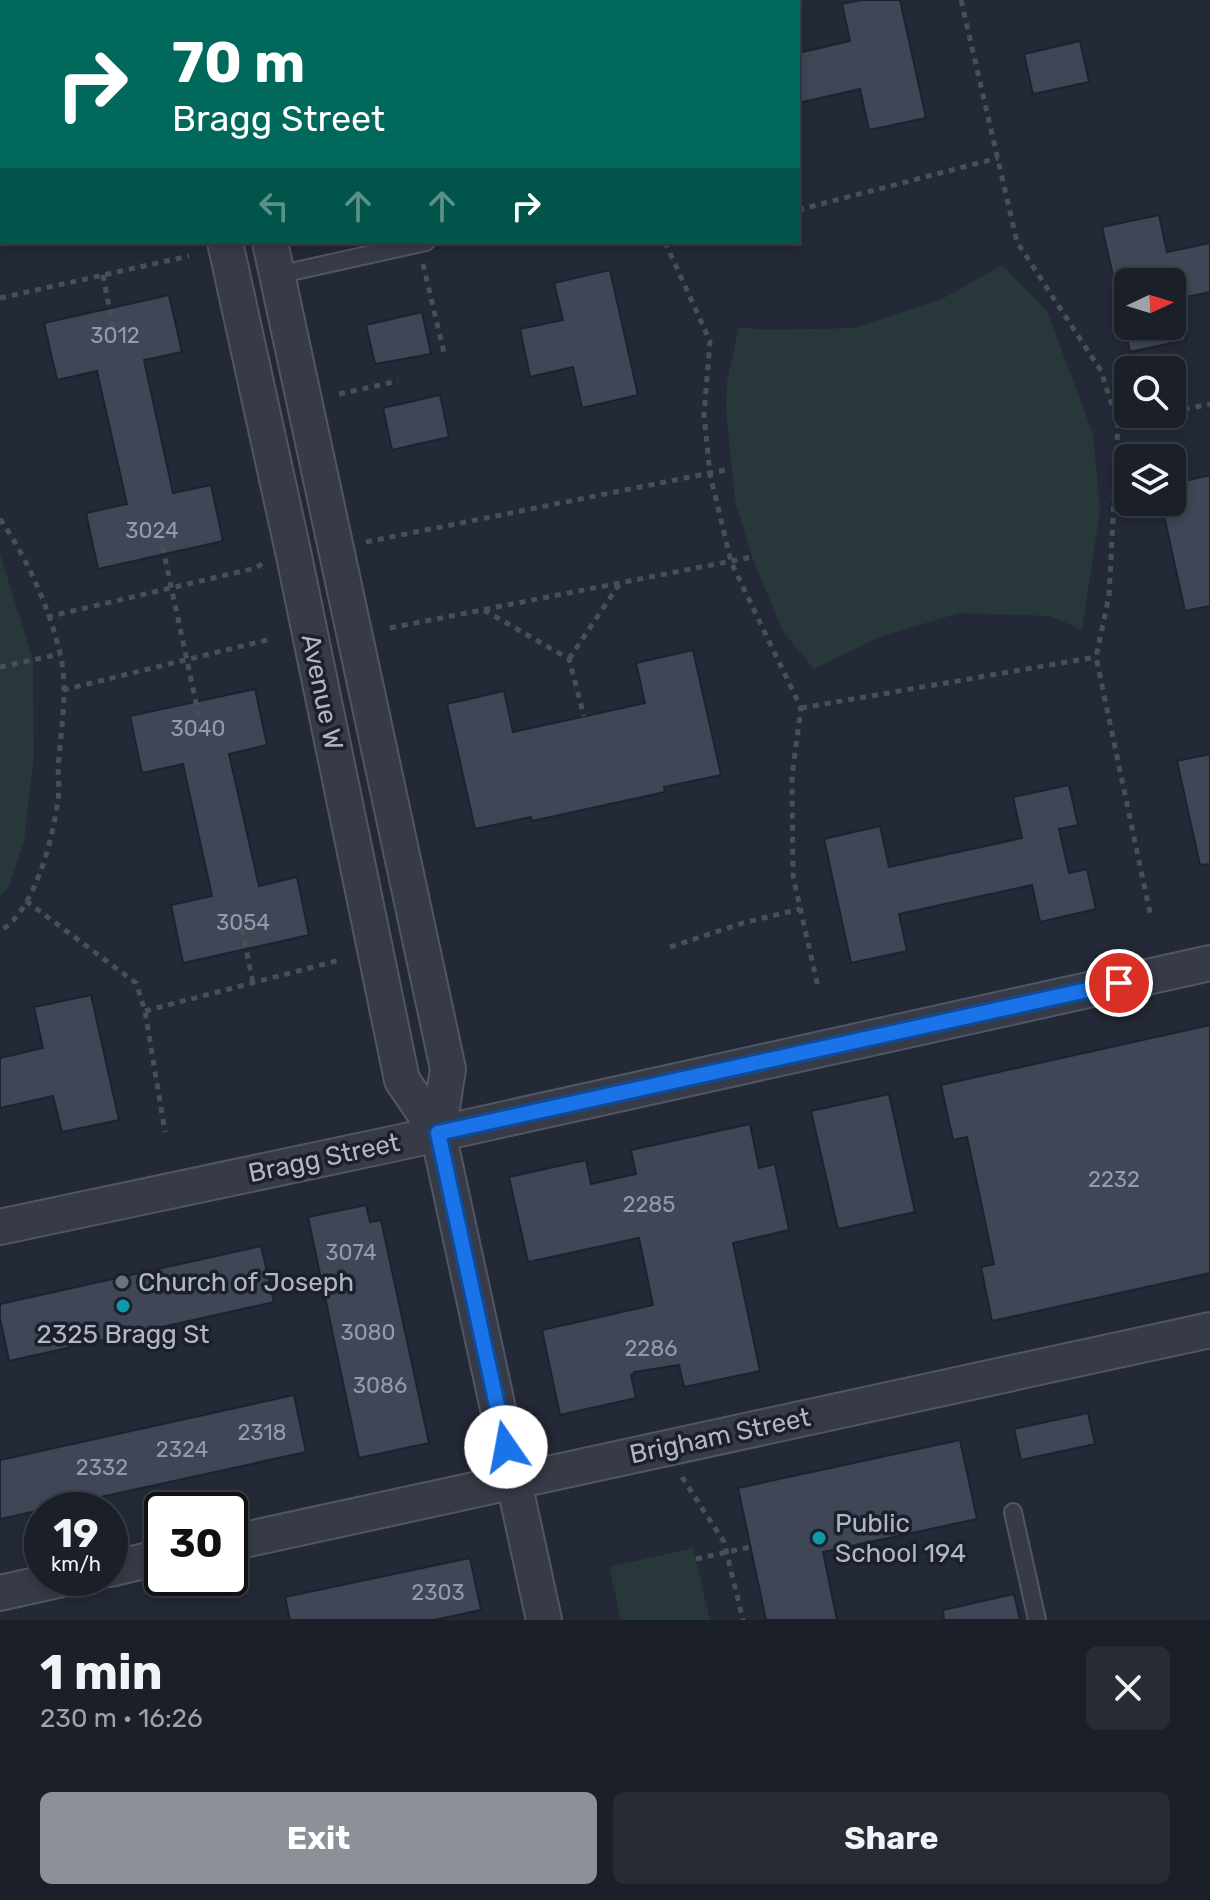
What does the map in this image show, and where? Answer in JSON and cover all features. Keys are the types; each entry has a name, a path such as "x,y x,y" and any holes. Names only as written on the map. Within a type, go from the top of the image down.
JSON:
{"street":[{"name":"Avenue W","path":"225,244 294,556 402,1080 438,1133"},
{"name":"Avenue W","path":"273,258 448,1069 438,1133 544,1620"},
{"name":"Bragg Street","path":"0,1227 1210,963"},
{"name":"Brigham Street","path":"248,1539 1210,1330"},
{"path":"0,1593 24,1588"}],"lane":[{"path":"273,258 412,244"},
{"path":"1013,1512 1037,1620"}],"path":[{"path":"961,0 1017,242 1101,371 1114,412"},
{"path":"800,209 998,158"},
{"path":"422,244 444,353"},
{"path":"666,244 710,341 704,415 710,474 731,562 801,708 792,776 793,876 818,987"},
{"path":"0,298 189,256"},
{"path":"103,275 113,328"},
{"path":"339,394 398,381"},
{"path":"1186,409 1210,404"},
{"path":"1118,428 1109,596 1096,657 1150,913"},
{"path":"361,543 730,469"},
{"path":"0,519 34,577 60,654 63,690 59,797 42,868 26,901 7,927 0,931"},
{"path":"160,535 200,721"},
{"path":"390,628 752,557"},
{"path":"47,617 256,568 264,562"},
{"path":"569,659 620,583"},
{"path":"484,610 569,659 584,716"},
{"path":"63,690 271,639"},
{"path":"0,667 60,654"},
{"path":"801,708 1096,657"},
{"path":"26,901 136,983 145,1011 165,1132"},
{"path":"670,947 743,923 800,909"},
{"path":"242,929 253,983"},
{"path":"145,1011 340,960"},
{"path":"681,1476 724,1542 743,1620"},
{"path":"696,1559 750,1547"}],"shaded area":[{"path":"1002,265 1047,311 1093,434 1100,510 1082,630 1050,616 959,613 878,638 814,669 783,632 752,557 735,501 726,409 727,381 739,327 767,330 854,328 942,299"},
{"path":"0,553 33,660 34,757 24,841 9,887 0,896"},
{"path":"693,1548 710,1620 621,1620 609,1567"}],"building":[{"path":"861,0 900,0 926,118 869,130 860,89 800,103 800,53 850,41 842,4"},
{"path":"1080,41 1089,82 1033,94 1024,54"},
{"path":"1159,215 1167,252 1210,243 1210,292 1186,297 1186,268 1114,268 1114,281 1102,227"},
{"path":"610,270 638,395 582,408 573,367 530,377 520,329 563,320 554,283"},
{"path":"169,295 182,352 144,360 173,493 211,485 223,541 98,569 86,513 127,504 97,371 57,380 44,323"},
{"path":"422,312 431,354 375,364 366,325"},
{"path":"1127,340 1186,340 1130,352"},
{"path":"440,395 449,437 392,450 383,408"},
{"path":"1210,475 1210,606 1185,611 1164,516 1186,516 1186,481"},
{"path":"693,650 721,775 664,787 665,792 532,821 531,817 475,829 447,704 504,691 513,732 645,703 636,663"},
{"path":"255,689 267,745 229,754 259,886 297,877 309,935 183,963 171,905 212,896 183,764 142,773 130,716"},
{"path":"1210,754 1210,864 1200,865 1177,761"},
{"path":"1069,785 1078,825 1059,829 1069,873 1087,869 1096,909 1040,922 1032,885 899,914 907,951 851,963 824,839 880,826 889,867 1022,838 1013,797"},
{"path":"91,995 119,1120 62,1132 53,1096 0,1108 0,1058 43,1048 34,1007"},
{"path":"1210,1025 1210,1273 992,1321 981,1267 994,1264 977,1183 967,1137 953,1140 941,1085"},
{"path":"889,1094 915,1212 838,1229 811,1111"},
{"path":"750,1124 759,1168 775,1164 789,1230 733,1243 760,1371 684,1387 679,1365 634,1372 631,1375 636,1398 560,1415 542,1330 653,1305 639,1238 528,1262 509,1177 586,1160 591,1184 636,1174 631,1150"},
{"path":"366,1205 370,1222 381,1220 429,1443 359,1458 308,1217"},
{"path":"261,1246 274,1302 9,1361 0,1304"},
{"path":"294,1395 306,1452 123,1492 24,1492 24,1514 0,1519 0,1460"},
{"path":"1088,1413 1095,1444 1021,1460 1014,1429"},
{"name":"Public School 194","path":"960,1440 977,1519 823,1552 837,1620 766,1620 738,1488"},
{"path":"470,1558 481,1610 434,1620 290,1620 285,1597"},
{"name":"Public School 194","path":"1014,1594 1020,1620 944,1620 943,1610"}],"place":[{"name":"Church of Joseph","path":"122,1282"},
{"name":"2325 Bragg St","path":"123,1306"},
{"name":"Public School 194","path":"819,1538"}],"route":[{"path":"506,1447 438,1133 1119,983"}]}
